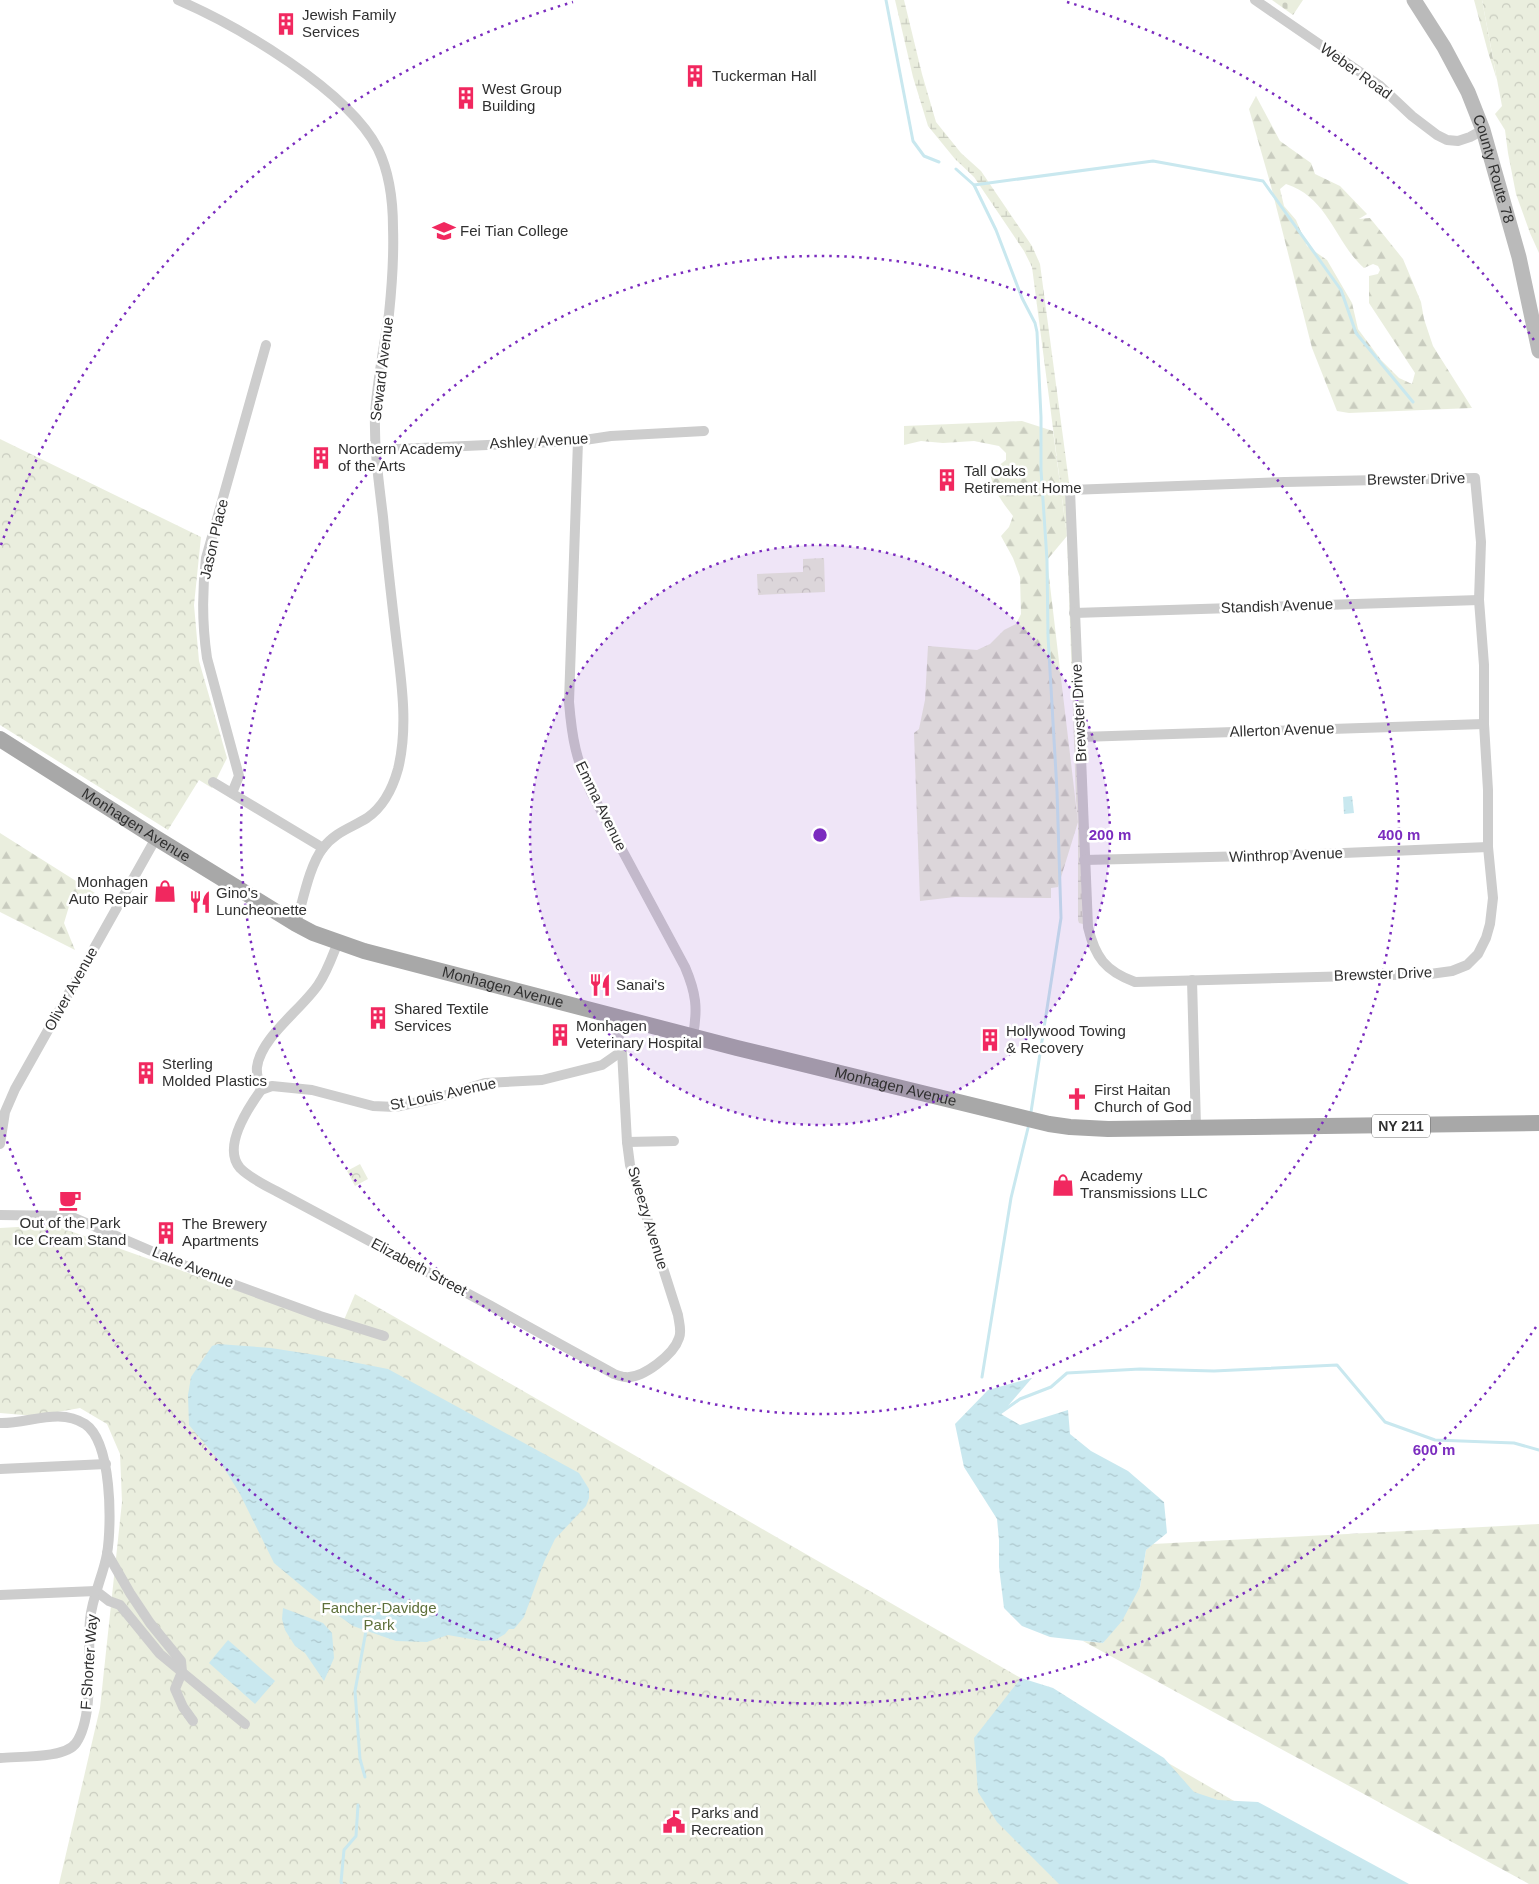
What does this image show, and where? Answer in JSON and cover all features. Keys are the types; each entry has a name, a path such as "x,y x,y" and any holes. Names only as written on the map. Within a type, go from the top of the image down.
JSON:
{"main road":[{"name":"Monhagen Avenue","path":"0,739 296,924 338,942 373,953 693,1035 736,1048 1049,1124 1070,1127 1108,1129 1539,1123"}],"street":[{"name":"Seward Avenue","path":"178,0 244,34 316,81 343,104 361,123 377,147 388,174 393,208 393,267 377,395 375,450 400,666 403,707 402,750 395,780 385,800 368,817 340,831 322,848 311,874 296,924"},
{"name":"Weber Road","path":"1255,0 1379,85 1412,116 1436,135 1447,140 1458,141 1483,130"},
{"name":"County Route 78","path":"1414,0 1444,47 1468,92 1483,130 1519,257 1539,351"},
{"name":"Jason Place","path":"232,793 238,776 207,658 204,639 203,583 206,558 266,345"},
{"name":"Ashley Avenue","path":"375,450 578,441 611,436 704,431"},
{"name":"Emma Avenue","path":"578,441 569,702 572,738 580,769 592,794 685,967 693,986 696,1003 693,1035"},
{"name":"Brewster Drive","path":"1475,478 1481,542 1479,600 1484,664 1488,847 1493,898 1490,924 1486,938 1478,954 1467,965 1452,971 1430,974 1135,982 1119,976 1101,961 1091,940 1088,927 1070,490 1285,482 1475,478"},
{"name":"Standish Avenue","path":"1074,613 1479,600"},
{"name":"Allerton Avenue","path":"1081,737 1484,724"},
{"path":"213,782 322,848"},
{"name":"Oliver Avenue","path":"0,1144 5,1112 14,1089 156,838"},
{"name":"Winthrop Avenue","path":"1084,860 1295,855 1488,847"},
{"path":"261,1090 256,1070 260,1054 270,1039 294,1015 319,984 338,942"},
{"path":"1192,980 1196,1127"},
{"name":"Sweezy Avenue","path":"613,1015 622,1051 630,1165 678,1315 681,1330 679,1339 668,1355 650,1370 626,1378 614,1374"},
{"name":"St Louis Avenue","path":"261,1090 272,1086 312,1090 373,1106 394,1107 437,1098 485,1083 542,1080 602,1065 622,1051"},
{"name":"Elizabeth Street","path":"261,1090 245,1114 235,1142 234,1151 240,1167 251,1177 614,1374"},
{"path":"627,1142 674,1141"},
{"name":"Lake Avenue","path":"0,1215 70,1216 200,1272 320,1316 384,1336"},
{"name":"F Shorter Way","path":"0,1423 64,1416 78,1420 86,1425 96,1436 106,1464 109,1522 107,1553 90,1618 87,1710 76,1744 64,1751 52,1754 0,1758"},
{"path":"0,1469 106,1464"},
{"path":"107,1553 150,1623 181,1660 182,1672 175,1689 183,1707 193,1721"},
{"path":"0,1595 96,1592 109,1601 120,1605 160,1654 245,1724"}],"green space":[{"path":"895,0 904,0 936,122 961,153 981,171 1032,246 1040,264 1076,535 1083,924 1079,923 1078,920 1078,822 1067,536 1032,267 1024,251 974,177 955,159 928,126 913,77"},
{"path":"1272,0 1303,0 1293,15"},
{"path":"1474,0 1482,0 1497,80 1488,52"},
{"path":"1482,0 1539,0 1539,253 1516,194 1505,130 1495,114 1502,106"},
{"path":"1256,96 1280,141 1311,163 1315,174 1340,186 1367,214 1359,219 1370,218 1403,259 1421,302 1424,319 1433,346 1472,408 1349,413 1337,411 1312,348 1271,186 1249,109","holes":["1286,184 1312,199 1322,210 1345,245 1364,268 1373,264 1378,266 1380,270 1378,274 1369,276 1369,303 1415,373 1412,384 1399,378 1381,360 1358,329 1352,303 1327,260 1307,246 1296,220 1284,206 1280,189"]},
{"path":"1022,421 1053,431 1067,536 1047,560 1078,822 1058,887 1051,888 1051,898 955,897 920,901 914,733 919,729 925,700 928,646 977,650 990,644 1004,630 1016,624 1021,614 1020,577 1013,558 1001,536 1009,527 1013,516 996,490 990,472 1006,460 1006,453 999,446 974,441 943,443 921,441 904,445 904,426"},
{"path":"0,439 201,537 194,605 199,661 227,758 212,788 199,780 168,830 0,725"},
{"path":"824,558 825,592 758,595 757,574 803,572 803,559"},
{"path":"0,833 95,893 70,903 64,923 75,950 0,912"},
{"path":"360,1164 368,1179 355,1186 347,1171"},
{"name":"Fancher-Davidge Park","path":"53,1225 341,1327 355,1294 1378,1884 59,1884 100,1708 122,1502 120,1454 107,1424 80,1408 35,1416 0,1413 0,1228"},
{"path":"1539,1524 1539,1884 1529,1884 1083,1641 1103,1643 1140,1587 1146,1550 1153,1544"}],"water":[{"path":"1352,796 1354,813 1344,814 1343,797"},
{"path":"218,1344 271,1348 388,1369 579,1473 589,1489 589,1498 586,1506 555,1539 544,1562 524,1617 514,1629 509,1629 495,1640 482,1641 448,1635 427,1642 396,1641 353,1626 328,1608 274,1563 240,1494 221,1463 189,1425 188,1395 191,1377 212,1346"},
{"path":"1032,1378 1001,1414 1020,1425 1068,1410 1070,1434 1091,1451 1128,1471 1164,1502 1167,1533 1146,1550 1140,1587 1122,1621 1103,1643 1050,1637 1022,1626 1004,1608 999,1567 997,1519 964,1467 955,1424 988,1390"},
{"path":"283,1608 323,1623 332,1633 334,1658 324,1681 305,1653 295,1646 285,1630 282,1619"},
{"path":"228,1640 275,1681 255,1704 209,1663"},
{"path":"1021,1678 1053,1688 1164,1758 1194,1792 1218,1800 1258,1802 1409,1884 1059,1884 997,1822 978,1792 974,1738"}],"waterway":[{"path":"886,0 913,141 924,156 939,162"},
{"path":"974,185 1153,161 1263,181 1341,290 1356,333 1413,402"},
{"path":"956,169 974,185 996,230 1022,298 1035,323 1037,332 1041,417 1041,470 1047,560 1048,636 1057,791 1061,918 1031,1112"},
{"path":"982,1377 1011,1198 1028,1128"},
{"path":"1000,1413 1020,1399 1051,1387 1067,1373 1140,1369 1214,1371 1337,1365 1385,1422 1435,1440 1514,1443 1539,1450"},
{"path":"365,1777 360,1759 355,1691 366,1631"},
{"path":"342,1884 344,1850 356,1836 358,1805"}],"place":[{"name":"Jewish Family Services","path":"286,24"},
{"name":"Tuckerman Hall","path":"695,76"},
{"name":"West Group Building","path":"466,98"},
{"name":"Fei Tian College","path":"444,231"},
{"name":"Northern Academy of the Arts","path":"321,458"},
{"name":"Tall Oaks Retirement Home","path":"947,480"},
{"name":"Monhagen Auto Repair","path":"165,891"},
{"name":"Gino's Luncheonette","path":"200,902"},
{"name":"Sanai's","path":"600,985"},
{"name":"Shared Textile Services","path":"378,1018"},
{"name":"Monhagen Veterinary Hospital","path":"560,1035"},
{"name":"Hollywood Towing & Recovery","path":"990,1040"},
{"name":"Sterling Molded Plastics","path":"146,1073"},
{"name":"First Haitan Church of God","path":"1077,1099"},
{"name":"Academy Transmissions LLC","path":"1063,1185"},
{"name":"Out of the Park Ice Cream Stand","path":"70,1200"},
{"name":"The Brewery Apartments","path":"166,1233"},
{"name":"Parks and Recreation","path":"674,1822"}]}
